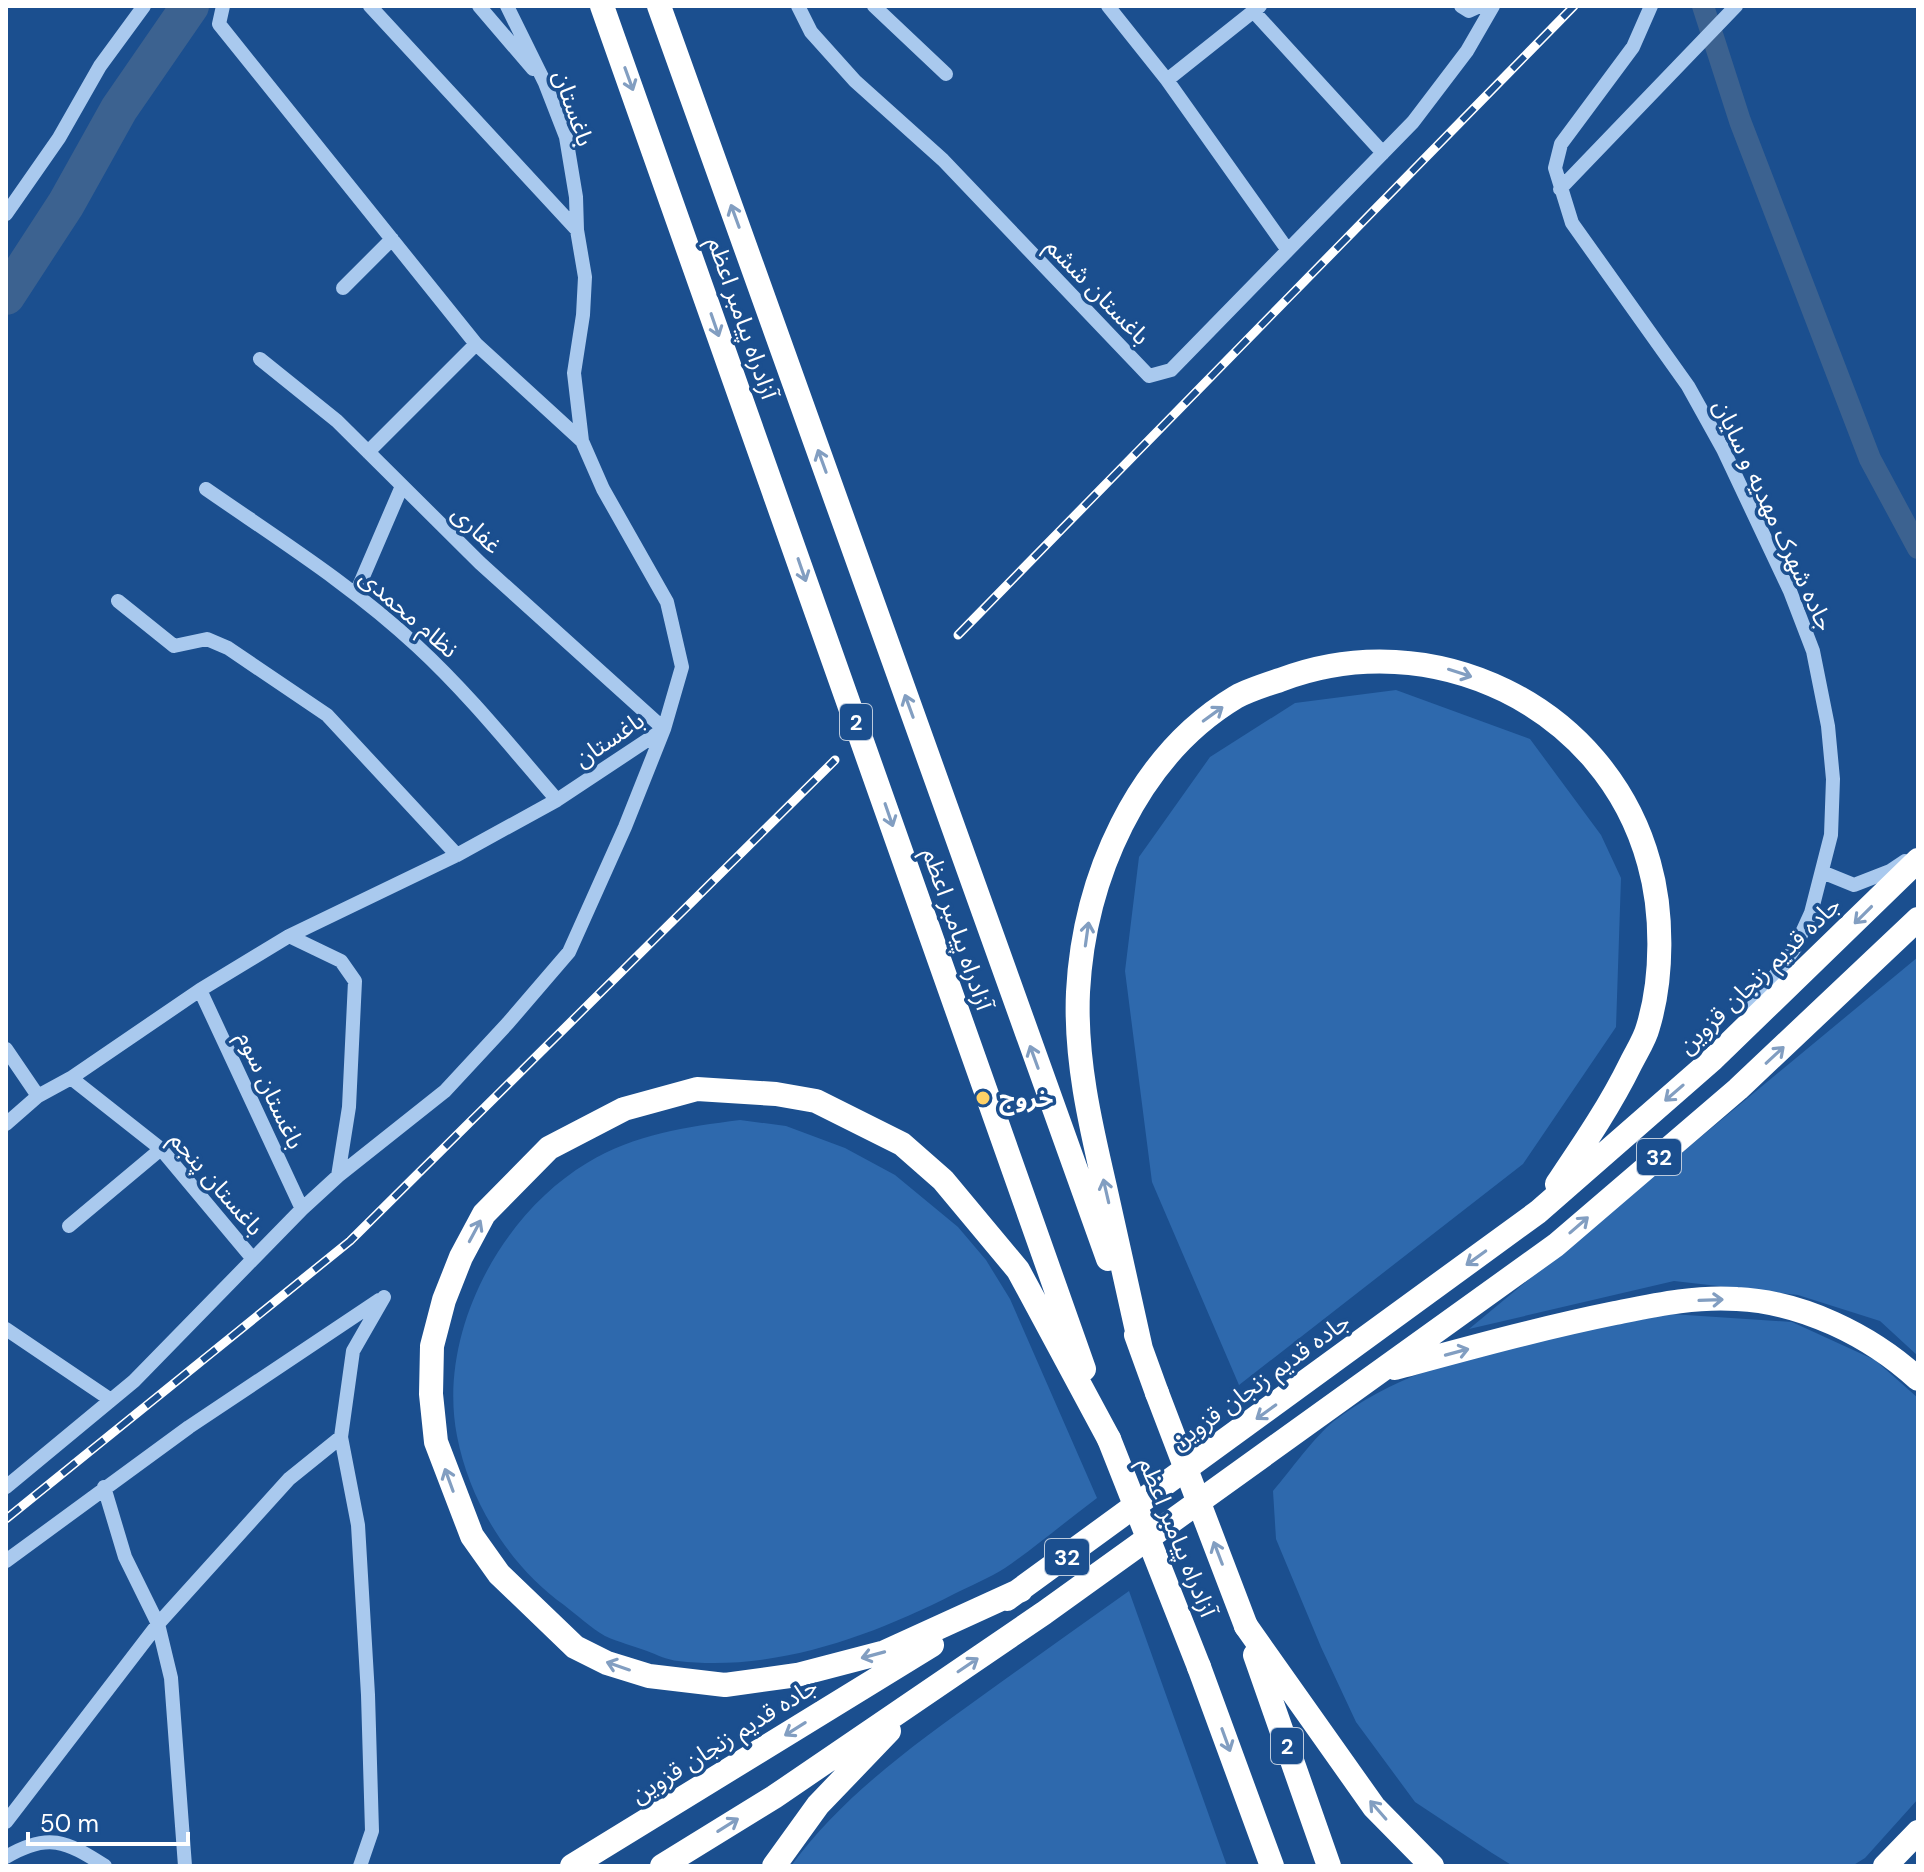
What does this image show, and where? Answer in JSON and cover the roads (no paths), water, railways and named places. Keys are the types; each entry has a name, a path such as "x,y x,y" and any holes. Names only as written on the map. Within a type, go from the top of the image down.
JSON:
{"highway":[{"name":"آزادراه پیامبر اعظم","path":"602,6 1109,1439 1199,1667 1272,1866"},
{"name":"آزادراه پیامبر اعظم","path":"659,6 1043,1081 1246,1626 1329,1866"},
{"path":"1141,1349 1081,1068 1078,991 1089,918 1110,849 1144,782 1189,732 1237,696 1308,669 1376,660 1441,667 1504,688 1556,722 1603,767 1641,832 1658,895 1660,960 1648,1028 1613,1101 1538,1212"},
{"name":"جاده قدیم زنجان قزوین","path":"572,1866 1021,1590 1538,1212 1713,1059 1918,860"},
{"name":"32","path":"662,1866 774,1797 1044,1613 1556,1245 1738,1089 1918,919"},
{"path":"1021,1590 885,1652 797,1675 725,1685 649,1676 607,1663 575,1647 499,1574 472,1536 436,1442 431,1394 432,1346 444,1300 461,1257 484,1214 549,1148 624,1109 697,1089 776,1094 816,1101 902,1144 943,1180 1018,1270 1109,1439"},
{"path":"1382,1372 1556,1325 1675,1301 1737,1299 1793,1309 1835,1324 1876,1347 1918,1379"},
{"path":"1246,1626 1374,1807 1432,1866"},
{"path":"774,1866 818,1805 924,1695"},
{"path":"1885,1866 1918,1832"}],"street":[{"path":"6,214 59,138 100,66 144,6"},
{"path":"223,6 219,24 476,344 582,441"},
{"path":"370,6 577,230"},
{"path":"479,6 545,83"},
{"name":"باغستان","path":"6,1124 38,1096 71,1078 200,990 289,936 457,855 557,800 664,729 682,667 667,602 603,489 582,441 574,373 585,277 566,137 545,83 507,6"},
{"name":"باغستان ششم","path":"798,6 811,32 855,81 943,160 1149,376 1171,370 1413,122 1467,51 1493,6"},
{"path":"874,6 946,74"},
{"path":"1108,6 1167,80 1287,249"},
{"path":"1461,6 1469,11 1480,6"},
{"name":"جاده شهرک مهدیه و سایان","path":"1651,6 1633,47 1561,144 1555,168 1572,223 1688,386 1790,591 1813,651 1828,726 1833,779 1831,835 1811,913 1795,948 1713,1059"},
{"path":"1560,189 1736,6"},
{"path":"1167,80 1257,9 1383,153"},
{"path":"343,288 392,239"},
{"path":"368,452 476,344"},
{"name":"غفاری","path":"260,359 337,421 480,563 664,729"},
{"path":"356,593 402,486"},
{"name":"نظام محمدی","path":"206,489 356,593 417,646 469,698 557,800"},
{"path":"118,601 174,646 207,639 228,648 327,715 457,855"},
{"path":"6,1487 134,1381 302,1209 338,1176 445,1091 508,1023 569,952 625,827 664,729"},
{"path":"1822,872 1854,885 1890,871 1918,852"},
{"path":"289,936 341,961 355,981 349,1107 338,1176"},
{"name":"باغستان سوم","path":"200,990 302,1209"},
{"path":"6,1049 38,1096"},
{"name":"باغستان پنجم","path":"71,1078 161,1149 253,1259"},
{"path":"69,1226 161,1149"},
{"path":"6,1561 189,1427 384,1297 353,1351 341,1437 358,1525 368,1695 372,1831 360,1866"},
{"path":"6,1329 111,1400"},
{"path":"6,1822 158,1624 289,1479 341,1437"},
{"path":"104,1487 125,1557 158,1624 171,1678 185,1866"},
{"path":"6,1857 23,1847 49,1840 80,1850 105,1866"}],"waterway":[{"path":"6,296 66,204 119,109 190,6"},
{"path":"1703,6 1740,121 1870,459 1918,548"}],"railway":[{"path":"958,635 1574,6"},
{"path":"6,1519 350,1241 835,760"}],"place":[{"name":"خروج","path":"983,1098"}]}
